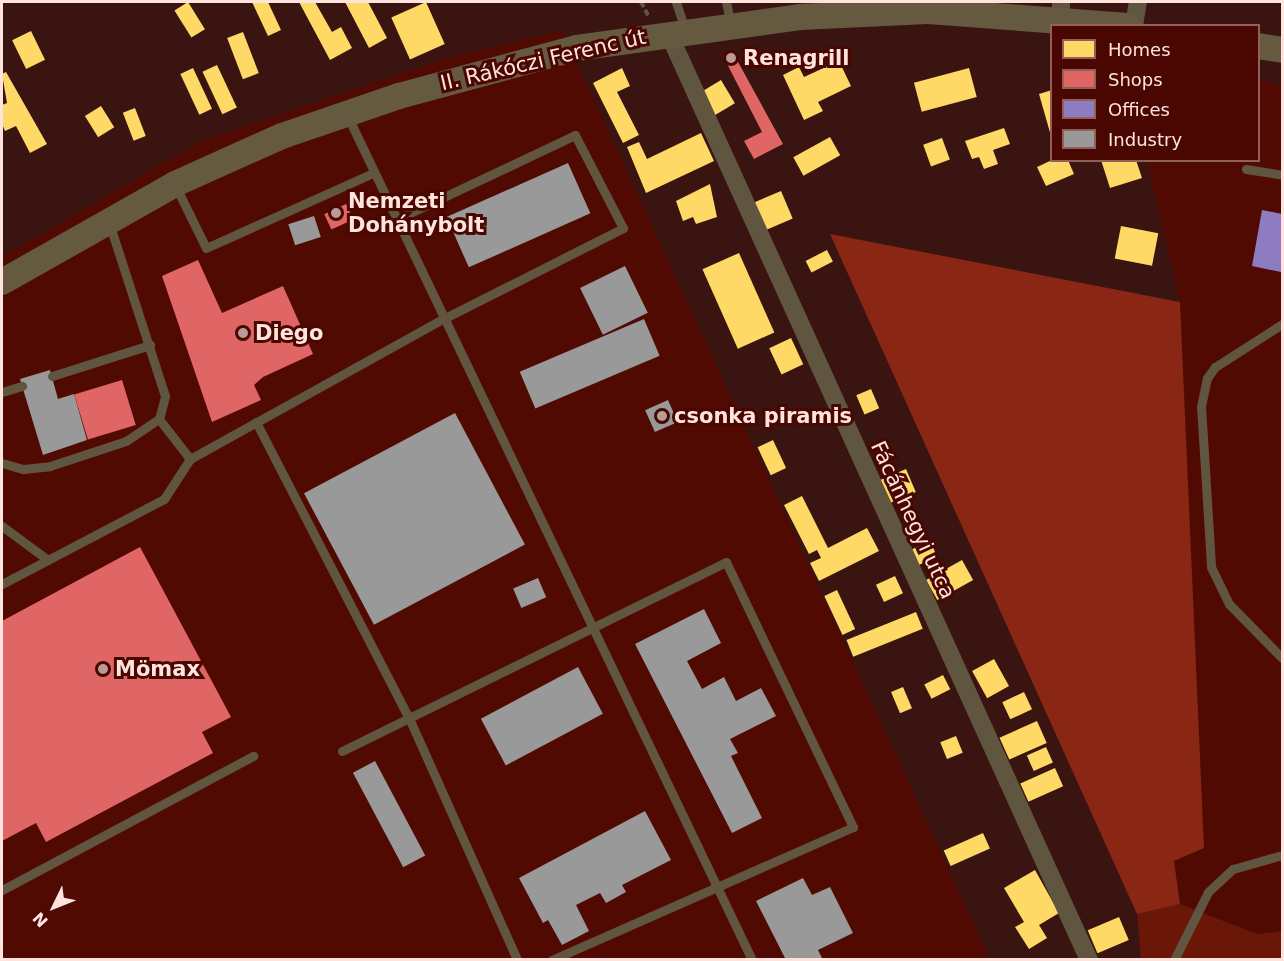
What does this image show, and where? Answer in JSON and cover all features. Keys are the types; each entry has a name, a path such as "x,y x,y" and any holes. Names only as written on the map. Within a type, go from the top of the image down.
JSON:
{"main road":[{"name":"II. Rákóczi Ferenc út","path":"2,282 108,219 175,184 346,113 577,48 676,31 728,13 926,6 1061,10 1118,24"},
{"path":"1260,46 1282,50"}],"street":[{"path":"1134,24 1138,2"},
{"name":"Fácánhegyi utca","path":"676,31 1089,960"}],"lane":[{"path":"676,2 676,31"},
{"path":"346,113 395,220 752,960"},
{"path":"2,584 164,499 190,459 443,319 623,228 575,135 395,220"},
{"path":"1246,169 1282,175"},
{"path":"175,184 206,248 373,173"},
{"path":"2,463 23,469 50,466 126,441 159,419 165,396 108,219"},
{"path":"1282,324 1215,367 1207,378 1201,406 1211,567 1229,604 1282,658"},
{"path":"52,376 150,345"},
{"path":"2,392 22,386"},
{"path":"159,419 190,459"},
{"path":"256,422 409,718 517,960"},
{"path":"2,527 48,560"},
{"path":"342,751 726,562 853,827 552,960"},
{"path":"2,890 253,756"},
{"path":"1174,960 1208,892 1233,869 1282,855"}],"shaded area":[{"path":"562,30 990,959 2,959 2,257 199,142 443,59"},
{"path":"1260,80 1282,85 1282,931 1257,934 1180,904 1174,861 1204,848 1180,302 1147,162 1260,162"},
{"path":"830,234 1180,302 1204,848 1174,861 1180,904 1137,914"},
{"path":"1180,904 1257,934 1282,931 1282,959 1141,959 1137,914"}],"building: Homes":[{"path":"188,2 205,29 191,38 174,10"},
{"path":"252,2 268,2 281,30 268,36"},
{"path":"299,2 315,2 332,32 341,27 352,48 330,60"},
{"path":"345,2 368,2 387,38 369,48"},
{"path":"426,2 445,44 410,59 391,17"},
{"path":"31,31 45,60 26,69 12,40"},
{"path":"243,32 259,73 243,79 227,38"},
{"path":"839,61 851,86 818,102 823,111 804,120 783,75 799,67 804,77"},
{"path":"217,65 237,108 222,114 202,72"},
{"path":"193,68 212,109 199,115 180,74"},
{"path":"622,68 630,86 617,92 639,135 623,143 593,83"},
{"path":"969,68 977,97 922,112 914,83"},
{"path":"6,72 47,144 30,153 16,126 5,131 2,124 2,105 7,103 2,74"},
{"path":"721,80 735,103 713,117 699,93"},
{"path":"1050,91 1050,132 1039,94"},
{"path":"101,106 114,127 98,137 85,116"},
{"path":"135,108 146,136 134,141 123,113"},
{"path":"1004,128 1010,144 993,150 998,164 984,169 979,157 972,159 965,141"},
{"path":"701,133 714,161 646,193 627,147 639,142 647,159"},
{"path":"830,137 840,155 803,176 793,157"},
{"path":"942,138 950,160 931,166 923,145"},
{"path":"1050,161 1069,162 1074,174 1046,186 1037,167"},
{"path":"1102,162 1137,162 1142,178 1110,188"},
{"path":"710,184 717,217 696,224 693,217 683,221 676,201"},
{"path":"781,191 793,219 761,232 749,205"},
{"path":"1121,226 1158,233 1152,266 1115,258"},
{"path":"827,250 833,262 812,272 806,261"},
{"path":"739,253 774,332 738,349 702,269"},
{"path":"791,338 803,364 782,374 769,348"},
{"path":"871,389 879,408 864,415 856,395"},
{"path":"773,440 786,468 771,475 758,447"},
{"path":"906,469 916,492 888,504 878,481"},
{"path":"802,496 828,548 867,528 879,551 819,581 810,563 821,558 817,550 809,554 784,505"},
{"path":"930,541 937,556 917,566 910,550"},
{"path":"962,560 973,580 937,600 926,580"},
{"path":"895,576 903,593 884,602 876,585"},
{"path":"837,590 855,629 842,635 824,596"},
{"path":"916,612 923,629 853,657 846,640"},
{"path":"994,659 1009,686 987,698 972,671"},
{"path":"943,675 950,689 932,699 924,685"},
{"path":"903,687 912,708 900,713 891,692"},
{"path":"1024,692 1032,709 1010,719 1002,702"},
{"path":"1037,721 1047,743 1009,760 1000,738"},
{"path":"956,736 963,753 947,759 940,742"},
{"path":"1046,747 1053,763 1034,771 1027,756"},
{"path":"1055,768 1063,786 1028,802 1020,783"},
{"path":"983,833 990,849 951,866 944,850"},
{"path":"1035,870 1059,913 1039,925 1047,938 1029,949 1015,927 1024,922 1004,888"},
{"path":"1119,917 1129,940 1097,953 1088,930"}],"building: Shops":[{"path":"732,51 783,144 754,159 744,141 762,132 723,56"},
{"path":"346,204 353,219 331,230 324,214"},
{"name":"Diego","path":"198,260 222,313 283,286 313,354 263,377 254,385 261,400 212,422 162,276"},
{"path":"122,380 136,425 88,440 74,395"},
{"name":"Mömax","path":"140,547 231,717 202,732 213,753 46,842 36,823 2,841 2,621"}],"building: Offices":[{"path":"1262,210 1282,214 1281,272 1252,266"}],"building: Industry":[{"path":"568,163 590,213 469,267 446,217"},
{"path":"314,216 321,237 295,245 288,224"},
{"path":"625,266 648,313 603,335 580,288"},
{"path":"644,319 660,356 535,409 520,372"},
{"path":"50,370 58,399 74,394 87,440 43,455 20,379"},
{"name":"csonka piramis","path":"668,400 678,422 655,432 645,410"},
{"path":"455,413 525,545 374,625 304,493"},
{"path":"538,578 546,597 521,608 513,589"},
{"path":"704,609 721,643 687,661 702,689 724,677 736,701 761,688 776,716 730,739 738,753 731,756 762,818 732,833 635,644"},
{"path":"578,667 603,714 506,765 481,719"},
{"path":"375,761 425,855 403,867 353,773"},
{"path":"645,811 671,860 622,885 626,892 606,903 600,893 576,905 589,931 562,945 548,920 543,923 519,878"},
{"path":"803,878 812,895 830,887 853,933 818,950 823,960 786,960 756,901"}],"place":[{"name":"Renagrill","path":"731,58"},
{"name":"Nemzeti Dohánybolt","path":"336,213"},
{"name":"Diego","path":"243,333"},
{"name":"csonka piramis","path":"662,416"},
{"name":"Mömax","path":"103,669"}]}
